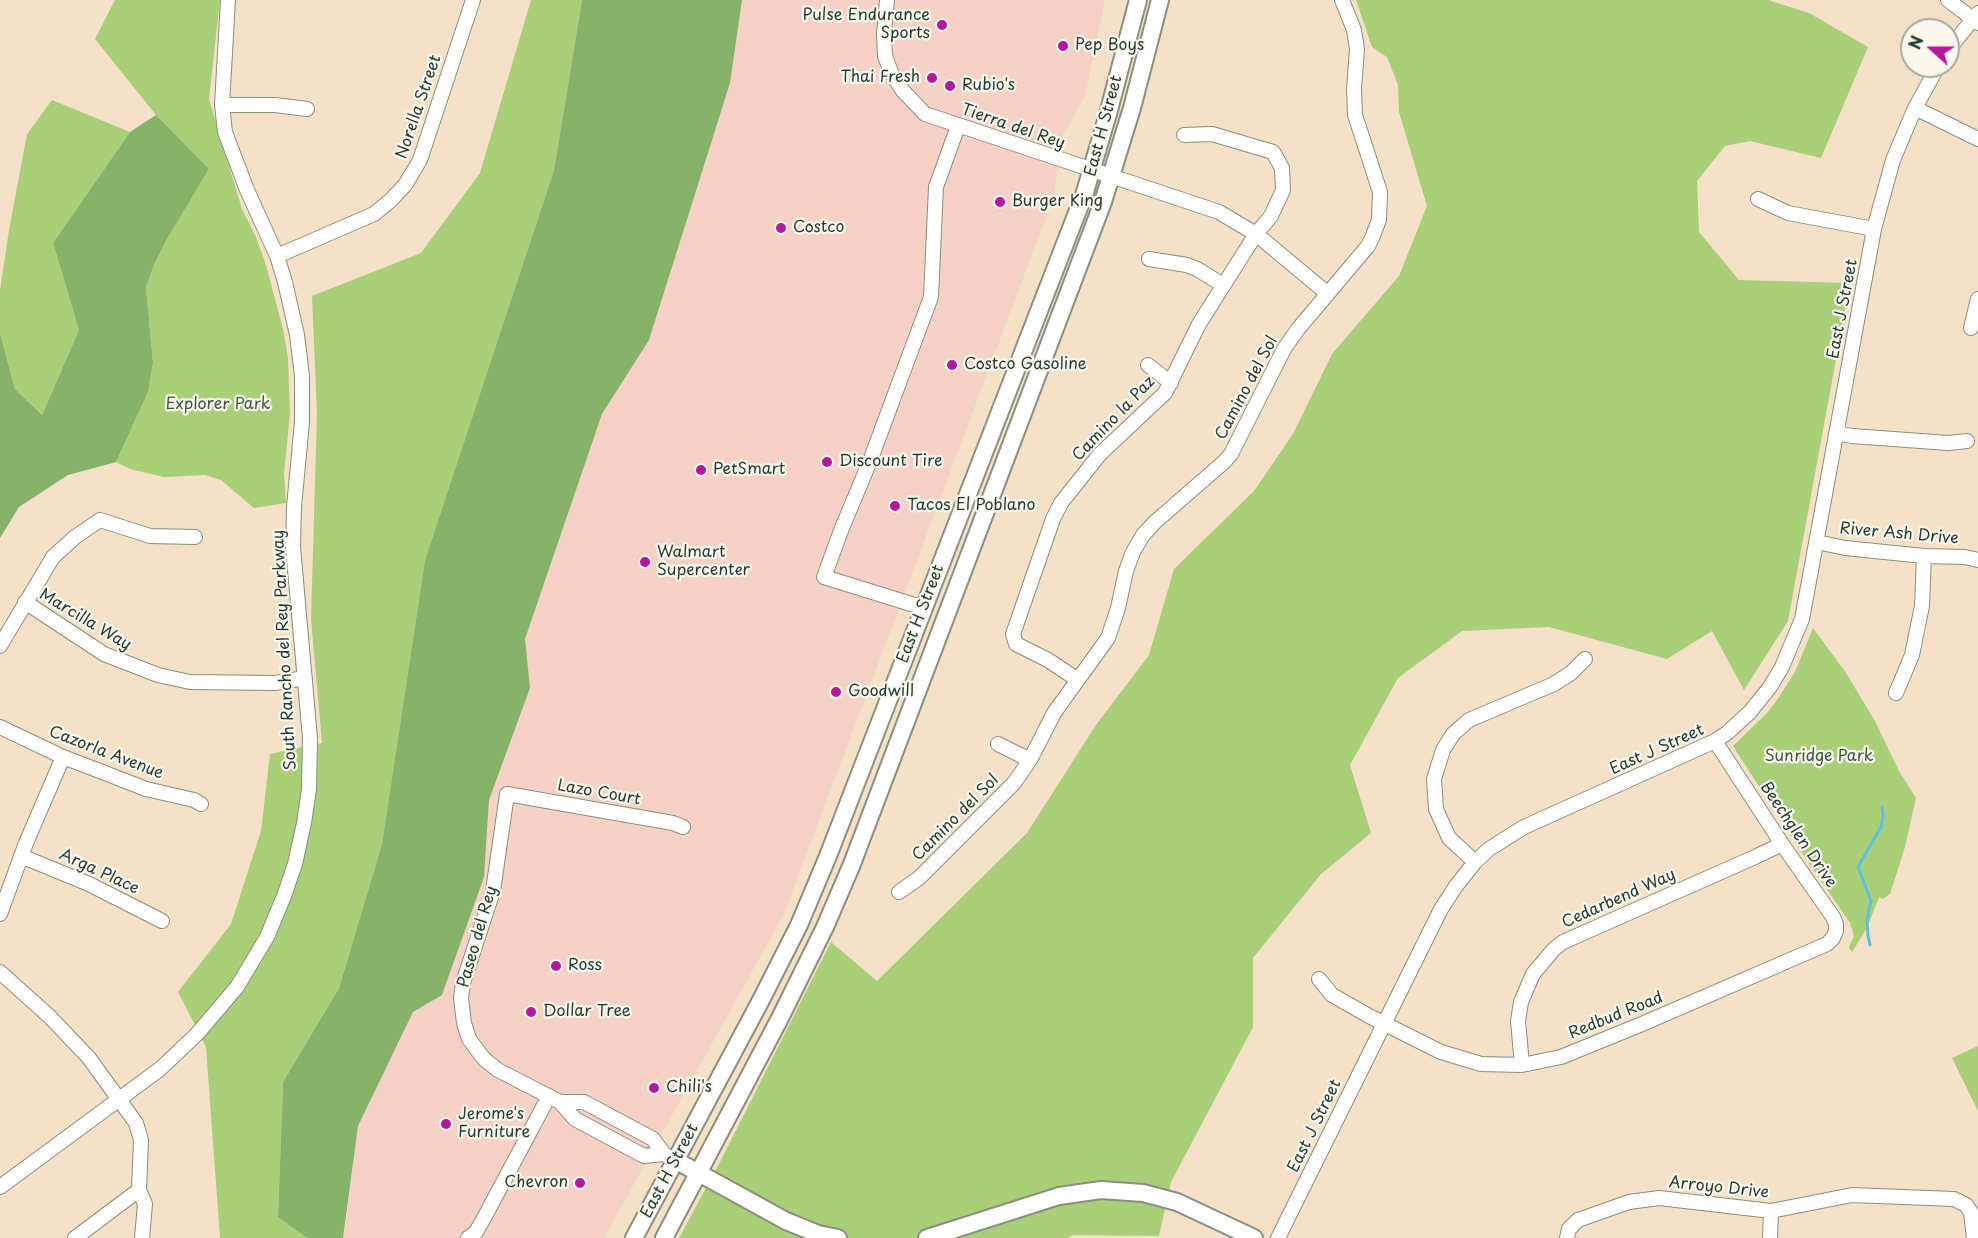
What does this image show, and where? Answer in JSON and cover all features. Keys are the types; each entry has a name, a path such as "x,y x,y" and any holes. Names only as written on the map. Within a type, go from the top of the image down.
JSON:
{"main road":[{"name":"East H Street","path":"634,1238 670,1157 722,1075 799,925 828,856 1093,171 1138,0"},
{"name":"East H Street","path":"664,1238 779,1020 825,927 852,864 1112,176 1160,0"},
{"path":"924,608 934,618 934,626 924,656 924,660 929,664"},
{"name":"Paseo del Rey","path":"670,1157 793,1225 838,1238"},
{"path":"927,1238 1059,1196 1101,1190 1143,1193 1177,1202 1254,1238"}],"street":[{"name":"South Rancho del Rey Parkway","path":"0,1187 160,1069 197,1034 237,987 271,927 295,864 309,789 310,738 294,548 294,507 302,422 303,376 297,335 277,256 247,190 225,132 222,105 228,0"},
{"name":"Norella Street","path":"277,256 374,214 405,185 420,160 473,0"},
{"name":"Tierra del Rey","path":"888,0 884,34 885,56 891,72 903,91 925,114 1219,213 1256,234 1328,294"},
{"name":"Camino del Sol","path":"899,892 919,878 1008,790 1030,760 1054,713 1108,638 1118,608 1126,571 1143,535 1231,454 1284,349 1368,246 1372,238 1379,220 1381,200 1379,183 1355,116 1354,30 1342,0"},
{"path":"1948,0 1976,18 1960,36"},
{"name":"East J Street","path":"1278,1238 1441,909 1475,862 1489,849 1524,827 1715,741 1750,712 1770,687 1782,667 1802,619 1874,229 1893,160 1915,108 1931,78"},
{"path":"222,105 275,105 307,108"},
{"path":"1915,108 1978,139"},
{"path":"924,608 824,577 931,297 936,187 958,126"},
{"name":"Camino la Paz","path":"1077,680 1048,660 1016,644 1013,634 1052,523 1061,503 1100,454 1156,402 1171,383 1199,324 1256,234 1277,206 1283,190 1282,168 1273,152 1212,134 1184,135"},
{"path":"1758,199 1788,213 1874,229"},
{"path":"1149,260 1187,265 1223,285"},
{"path":"1971,328 1978,299"},
{"name":"Camino la Paz","path":"1148,365 1171,383"},
{"path":"1836,433 1948,442 1967,441"},
{"path":"0,646 53,557 75,537 100,520 150,536 195,537"},
{"name":"River Ash Drive","path":"1817,542 1845,549 1965,557 1978,560"},
{"path":"1896,693 1912,655 1922,606 1924,556"},
{"name":"Marcilla Way","path":"25,602 104,654 158,675 190,682 275,683 305,678"},
{"path":"1475,862 1449,838 1436,809 1434,778 1443,750 1453,734 1469,720 1554,684 1571,673 1585,659"},
{"name":"Cazorla Avenue","path":"0,727 63,757 146,789 194,800 201,804"},
{"name":"Beechglen Drive","path":"1715,741 1833,917"},
{"path":"998,744 1030,760"},
{"path":"0,914 21,856 63,757"},
{"name":"Paseo del Rey","path":"507,794 493,891 463,983 461,998 464,1023 469,1039 491,1065 555,1099 575,1119 645,1156 670,1157"},
{"name":"Lazo Court","path":"507,794 673,823 683,827"},
{"name":"Cedarbend Way","path":"1522,1065 1518,1022 1521,1002 1533,974 1554,949 1563,942 1782,844"},
{"name":"Arga Place","path":"21,856 89,884 162,921"},
{"name":"Redbud Road","path":"1319,979 1332,995 1414,1039 1461,1059 1497,1066 1522,1065 1561,1057 1827,944 1836,931 1833,917"},
{"path":"0,972 50,1017 89,1058 136,1123 141,1140 139,1190 145,1204 142,1238"},
{"path":"468,1238 476,1232 555,1099"},
{"name":"Paseo del Rey","path":"555,1099 584,1102 653,1138 670,1157"},
{"path":"75,1238 139,1190"},
{"name":"Arroyo Drive","path":"1567,1238 1569,1229 1578,1220 1621,1204 1659,1198 1771,1211 1852,1195 1954,1199 1966,1205 1971,1212 1974,1238"},
{"path":"1770,1238 1771,1211"}],"shaded area":[{"path":"742,0 1105,0 1085,96 1063,135 1054,196 784,914 604,1238 344,1238 358,1126 413,1012 442,995 484,877 489,800 530,688 525,639 602,414 649,340 730,83"}],"green space":[{"name":"Explorer Park","path":"115,0 220,0 209,99 242,209 256,237 266,265 283,329 288,358 290,414 284,473 286,503 254,508 221,480 205,475 164,477 130,469 116,462 148,392 153,363 146,287 166,241 209,169 156,115 95,39"},
{"path":"531,0 582,0 554,170 425,560 382,844 339,988 283,1082 278,1216 307,1238 220,1238 206,1047 178,992 231,924 261,831 270,754 322,743 311,619 317,414 312,296 421,253 480,173"},
{"path":"582,0 742,0 730,83 649,340 602,414 525,639 530,688 489,800 484,877 442,995 413,1012 358,1126 343,1238 307,1238 278,1217 283,1082 339,988 382,844 425,560 554,170"},
{"path":"1356,0 1768,0 1809,13 1868,47 1821,158 1750,141 1725,146 1697,181 1699,232 1739,280 1850,283 1788,621 1744,690 1712,631 1667,659 1549,627 1462,631 1398,678 1350,765 1371,833 1321,874 1253,958 1253,1027 1171,1182 1159,1236 679,1238 831,942 877,981 1027,833 1096,725 1149,655 1174,569 1254,491 1293,434 1332,354 1399,276 1427,206 1399,112 1398,85 1387,57 1372,47"},
{"path":"52,100 130,132 53,243 79,330 42,415 15,389 0,333 0,291 27,134"},
{"path":"156,115 209,169 166,241 146,287 153,363 148,392 116,462 68,475 19,507 0,538 0,333 15,389 42,415 79,330 53,243 130,132"},
{"name":"Sunridge Park","path":"1813,628 1846,673 1875,721 1899,771 1916,798 1905,847 1890,894 1883,899 1879,897 1867,928 1852,952 1849,947 1854,936 1850,923 1733,746 1777,700 1795,672"},
{"path":"1978,1046 1978,1111 1952,1058"}],"waterway":[{"path":"1870,945 1867,919 1871,901 1858,867 1881,827 1882,807"}],"place":[{"name":"Pulse Endurance Sports","path":"942,25"},
{"name":"Pep Boys","path":"1063,46"},
{"name":"Thai Fresh","path":"932,78"},
{"name":"Rubio's","path":"950,86"},
{"name":"Burger King","path":"1000,202"},
{"name":"Costco","path":"781,228"},
{"name":"Costco Gasoline","path":"952,365"},
{"name":"Discount Tire","path":"827,462"},
{"name":"PetSmart","path":"701,470"},
{"name":"Tacos El Poblano","path":"895,506"},
{"name":"Walmart Supercenter","path":"645,562"},
{"name":"Goodwill","path":"836,692"},
{"name":"Ross","path":"556,966"},
{"name":"Dollar Tree","path":"531,1012"},
{"name":"Chili's","path":"654,1088"},
{"name":"Jerome's Furniture","path":"446,1124"},
{"name":"Chevron","path":"580,1183"}]}
